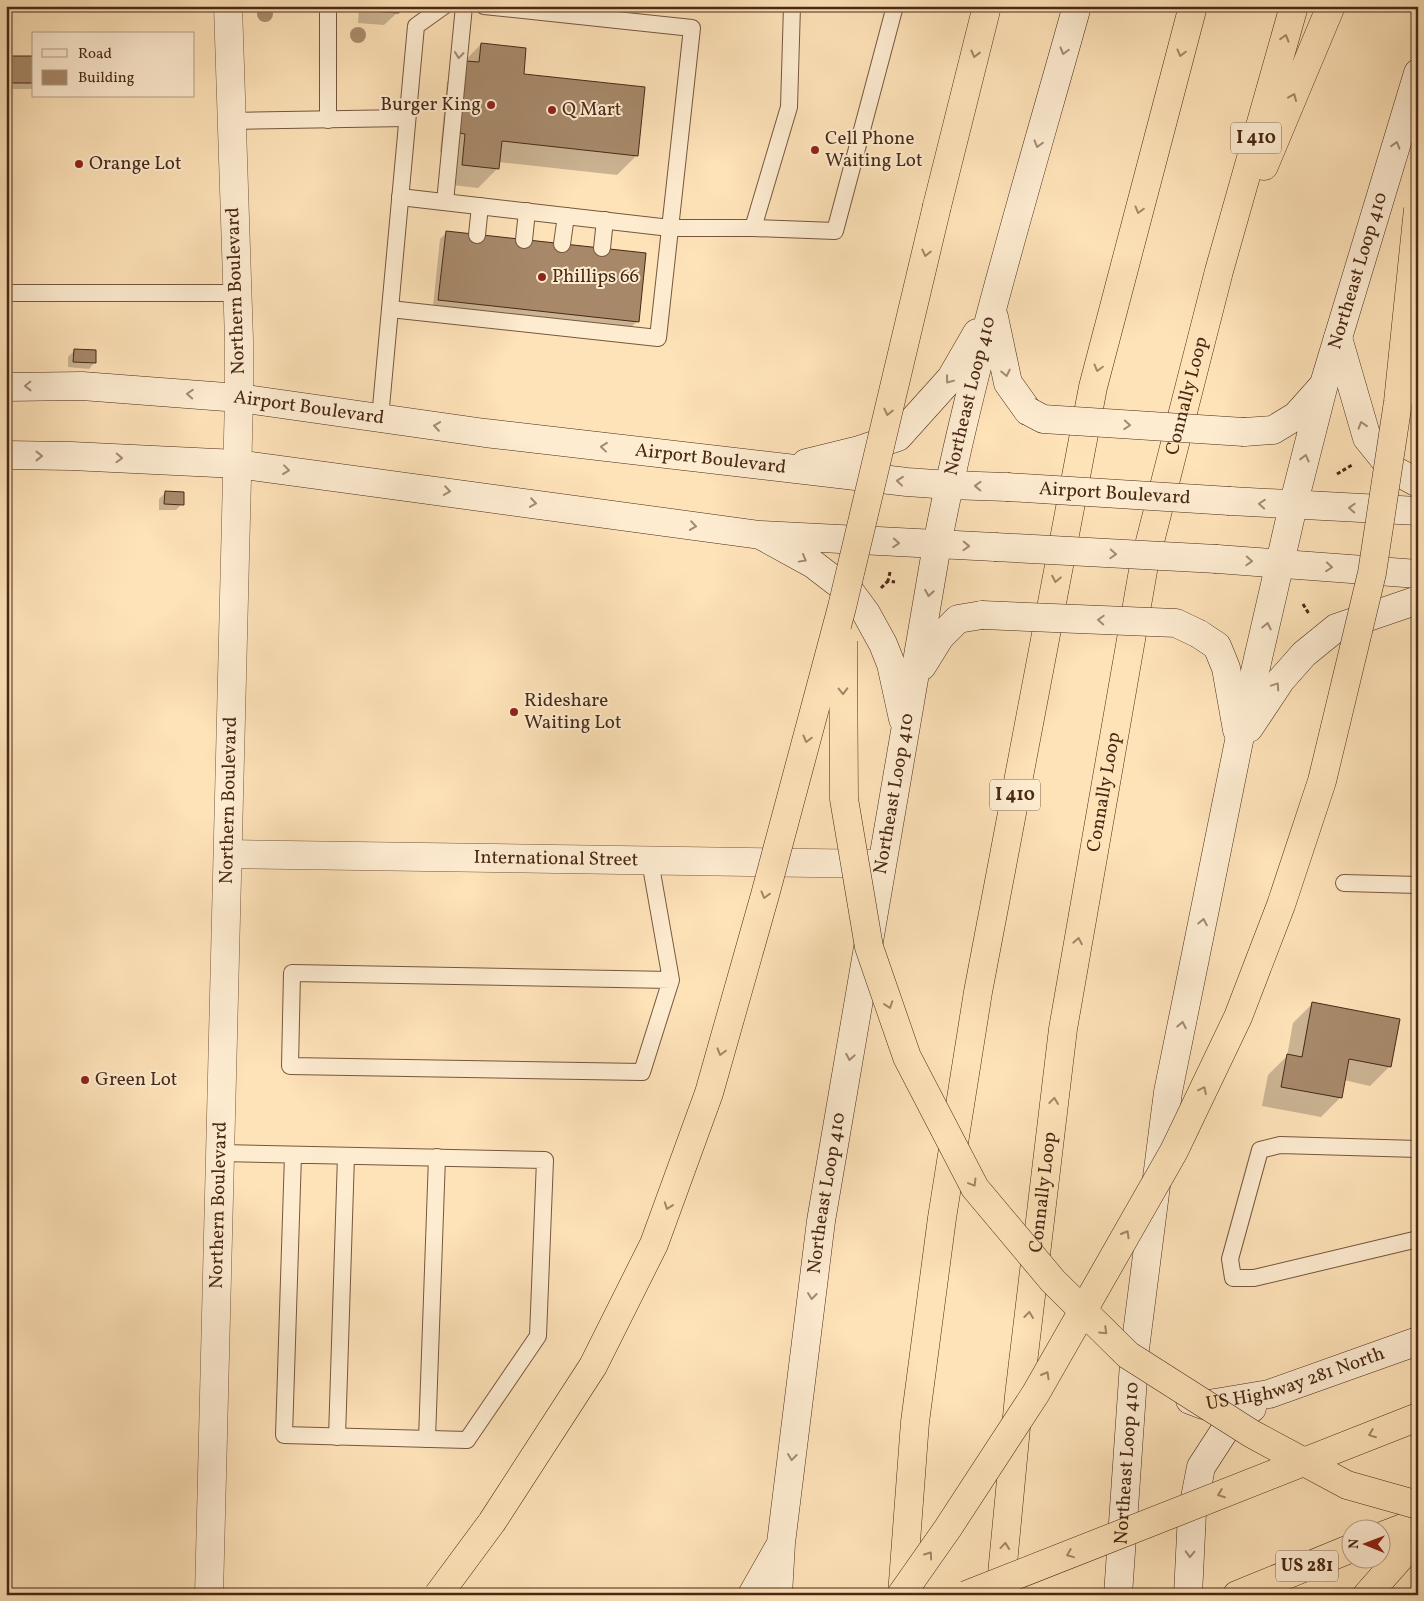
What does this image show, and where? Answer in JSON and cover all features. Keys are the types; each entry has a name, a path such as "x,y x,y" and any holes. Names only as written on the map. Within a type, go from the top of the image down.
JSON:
{"highway":[{"path":"438,1595 492,1522 593,1366 654,1244 709,1093 765,895 842,607 937,206 987,6"},
{"name":"I 410","path":"901,1595 915,1422 942,1218 978,992 1093,387 1193,6"},
{"name":"Connally Loop","path":"1000,1595 1019,1396 1063,1029 1144,565 1219,271 1294,6"},
{"path":"1219,271 1331,6"},
{"path":"901,1595 948,1528 1036,1393 1174,1150 1238,1017 1281,906 1322,781 1372,573 1398,402 1418,209"},
{"path":"842,607 844,799 869,947 907,1057 975,1188 1053,1281 1128,1354 1252,1434 1347,1485 1418,1505"},
{"path":"966,1595 1418,1417"},
{"path":"1392,1532 1418,1522"},
{"path":"1367,1595 1418,1537"},
{"name":"US 281","path":"1237,1595 1342,1552"}],"main road":[{"name":"Northern Boulevard","path":"209,1595 239,398 228,6"},
{"name":"Northeast Loop 410","path":"778,1595 781,1543 821,1221 937,545 949,485 992,308 1077,6"},
{"name":"Northeast Loop 410","path":"1118,1595 1135,1349 1168,1092 1239,741 1293,506 1324,384 1418,73"},
{"path":"992,308 1008,383 1028,411 1043,420 1244,432 1273,430 1296,416 1324,384"},
{"path":"790,467 859,450 898,437 951,378 992,308"},
{"path":"1338,338 1367,438 1392,469 1418,483"},
{"name":"Airport Boulevard","path":"6,387 82,386 239,398 485,433 949,485 1007,487 1293,506 1418,511"},
{"path":"6,456 71,456 237,464 760,535 1216,559 1418,574"},
{"path":"760,535 813,564 834,578 852,594 866,613 890,664 906,733"},
{"path":"1239,741 1281,680 1304,654 1336,628 1418,600"},
{"path":"916,675 940,637 958,619 982,615 1176,623 1200,634 1218,646 1226,668 1239,741"},
{"name":"International Street","path":"228,854 883,864"},
{"name":"US Highway 281 North","path":"1135,1349 1168,1393 1203,1405 1269,1394 1418,1341"},
{"path":"1188,1595 1192,1513 1201,1467 1225,1430 1269,1394"},
{"path":"752,1595 781,1543"}],"lane":[{"path":"328,6 328,120"},
{"path":"380,418 416,26 444,6"},
{"path":"445,202 464,6"},
{"path":"390,309 470,311 596,324 658,338 692,28 484,6"},
{"path":"753,228 789,107 792,6"},
{"path":"400,197 670,228 753,228 835,231 894,6"},
{"path":"232,121 407,118"},
{"path":"478,235 480,206"},
{"path":"524,240 527,211"},
{"path":"562,244 566,216"},
{"path":"602,248 605,220"},
{"path":"6,293 237,293"},
{"path":"650,861 671,980 642,1072 290,1066 292,972 671,980"},
{"path":"1344,883 1418,885"},
{"path":"1418,1149 1280,1146 1260,1150 1230,1259 1233,1278 1254,1278 1418,1239"},
{"path":"220,1153 546,1160 538,1336 467,1440 284,1435 293,1155"},
{"path":"337,1437 346,1156"},
{"path":"427,1439 437,1158"}],"path":[{"path":"890,572 888,581 895,582"}],"building":[{"path":"371,6 399,6 399,13 370,11"},
{"name":"Q Mart","path":"481,43 526,48 524,74 645,87 638,156 502,141 499,169 462,165 465,134 459,133 466,61 479,62"},
{"path":"6,56 32,56 32,83 6,83"},
{"name":"Phillips 66","path":"446,231 646,253 639,322 438,300"},
{"path":"74,349 96,350 96,363 73,362"},
{"path":"165,491 184,492 184,505 164,504"},
{"path":"1312,1002 1400,1019 1391,1067 1349,1059 1342,1098 1281,1087 1287,1054 1302,1057"}],"place":[{"name":"Burger King","path":"491,105"},
{"name":"Q Mart","path":"552,110"},
{"name":"Cell Phone Waiting Lot","path":"815,150"},
{"name":"Orange Lot","path":"79,164"},
{"name":"Phillips 66","path":"542,277"},
{"name":"Rideshare Waiting Lot","path":"514,712"},
{"name":"Green Lot","path":"85,1080"}]}
